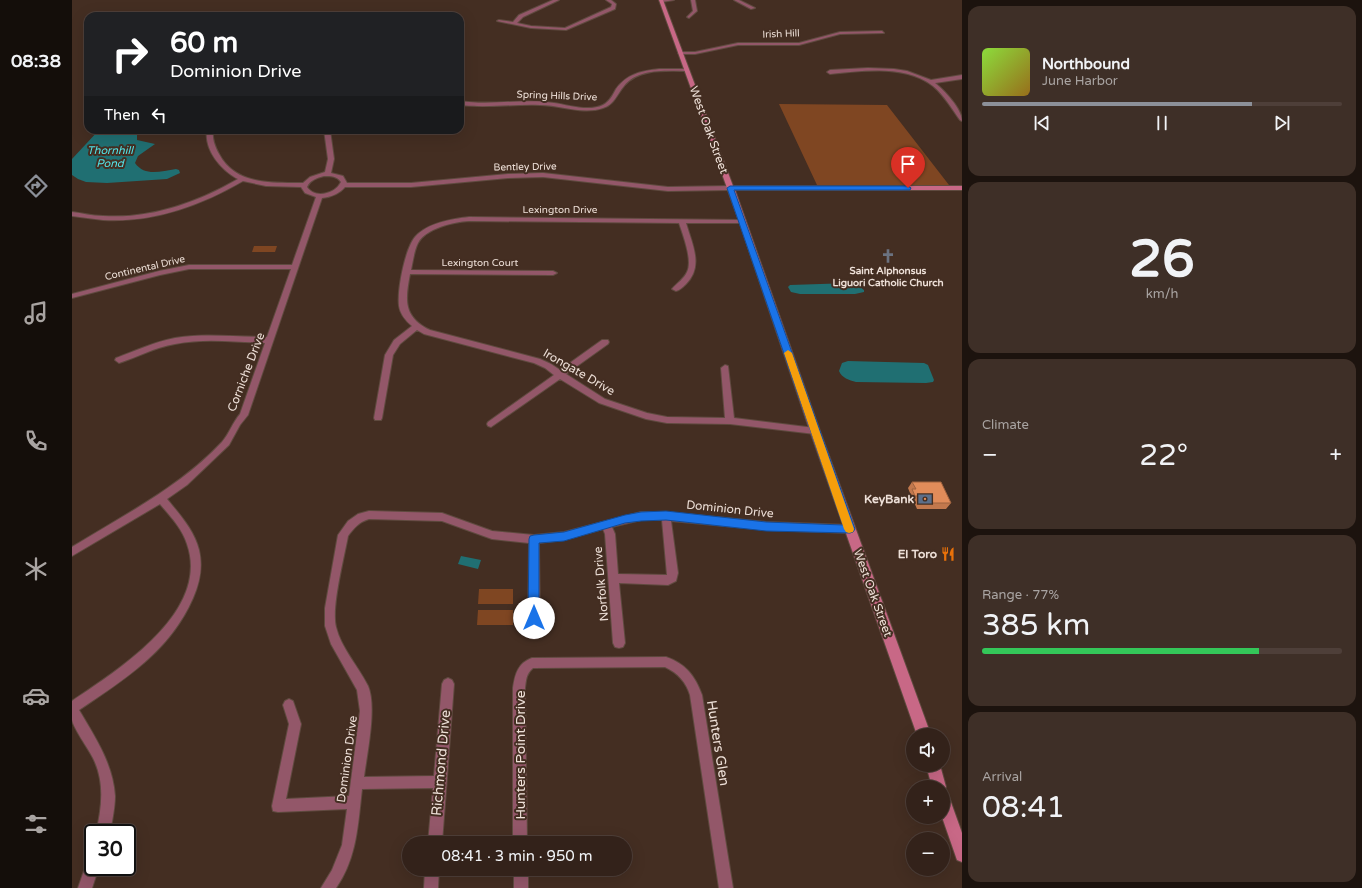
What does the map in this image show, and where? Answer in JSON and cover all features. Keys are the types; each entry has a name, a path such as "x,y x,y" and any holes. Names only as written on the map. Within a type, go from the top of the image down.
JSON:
{"main road":[{"name":"West Oak Street","path":"662,1 743,221 815,431 921,728"},
{"path":"730,188 962,188"},
{"path":"950,820 962,856"}],"street":[{"path":"514,24 521,16 557,0"},
{"path":"499,21 553,29 572,28 613,8 614,4 608,0"},
{"path":"662,1 672,0"},
{"path":"689,17 695,11 692,0"},
{"path":"736,0 752,8"},
{"name":"Irish Hill","path":"680,53 695,53 738,44 799,44 840,33 882,32"},
{"name":"Spring Hills Drive","path":"464,103 486,106 540,103 584,108 600,108 610,103 619,87 630,78 644,72 687,70"},
{"path":"830,72 891,71 907,73 930,82 941,91 962,118"},
{"path":"930,82 962,76"},
{"path":"210,134 210,142 219,162 226,170 242,179 267,184 304,185"},
{"path":"328,134 331,159 328,174"},
{"path":"328,174 341,178 344,185 337,192 320,196 307,192 304,185 315,176 328,174"},
{"name":"Bentley Drive","path":"344,185 410,185 508,176 543,175 668,189 730,188"},
{"path":"72,214 102,218 123,218 157,214 204,199 242,179"},
{"name":"Corniche Drive","path":"72,552 161,498 184,482 226,443 237,423 244,415 320,196"},
{"name":"Lexington Drive","path":"407,272 412,250 418,239 435,227 457,220 743,221"},
{"path":"676,289 686,280 692,269 692,258 682,221"},
{"name":"Continental Drive","path":"72,296 159,273 189,267 296,267"},
{"path":"378,418 389,355 397,342 416,327 406,314 403,306 407,272"},
{"name":"Lexington Court","path":"407,272 553,273"},
{"name":"Irongate Drive","path":"416,327 450,339 537,361 548,366 602,401 646,416 667,420 730,421 815,431"},
{"path":"119,360 155,346 175,341 193,339 271,340"},
{"path":"491,424 605,342"},
{"path":"726,368 730,421"},
{"path":"105,824 109,808 107,775 103,764 72,708 135,664 166,636 188,599 196,572 196,558 186,529 161,498"},
{"name":"Dominion Drive","path":"328,888 337,875 349,845 366,711 363,689 335,640 330,626 330,608 343,534 351,524 362,517 369,516 442,517 492,535 534,539 564,536 641,516 666,516 766,526 850,529"},
{"path":"613,578 668,580 672,578 673,573 666,516"},
{"name":"Norfolk Drive","path":"606,524 610,534 619,643"},
{"path":"534,539 534,634"},
{"name":"Hunters Glen","path":"525,668 532,663 666,662 675,665 690,678 700,708 700,724 726,888"},
{"name":"Hunters Point Drive","path":"520,836 519,688 520,680 525,668"},
{"name":"Richmond Drive","path":"436,836 448,684"},
{"path":"289,705 295,724 278,806 354,802"},
{"path":"356,783 440,782"},
{"path":"85,888 89,876"},
{"path":"431,888 432,876"},
{"path":"520,876 521,888"}],"shaded area":[{"path":"779,104 887,105 949,185 817,185"},
{"path":"254,246 277,246 275,252 252,252"},
{"path":"479,589 513,589 513,604 478,604"},
{"path":"478,610 513,610 513,625 477,625"}],"water":[{"name":"Thornhill Pond","path":"95,134 139,134 137,135 137,140 155,144 138,156 135,163 139,167 148,172 176,169 179,170 180,173 167,179 107,183 86,182 72,175 72,159"},
{"path":"851,283 857,285 864,290 864,292 855,294 800,294 791,292 788,287 790,285"},
{"path":"848,361 924,363 928,365 934,380 933,382 926,383 856,382 844,377 839,371 842,363"},
{"path":"461,556 481,560 478,569 458,564"}],"building":[{"path":"912,482 941,482 951,503 921,503 918,496 915,496 912,489 916,489"}],"slow traffic":[{"path":"788,353 849,529"}],"place":[{"name":"Saint Alphonsus Liguori Catholic Church","path":"888,256"},
{"name":"KeyBank","path":"925,499"},
{"name":"El Toro","path":"948,554"}],"route":[{"path":"534,618 534,539 564,536 641,516 666,516 721,520 766,526 850,529 743,221 730,188 908,188"}]}
